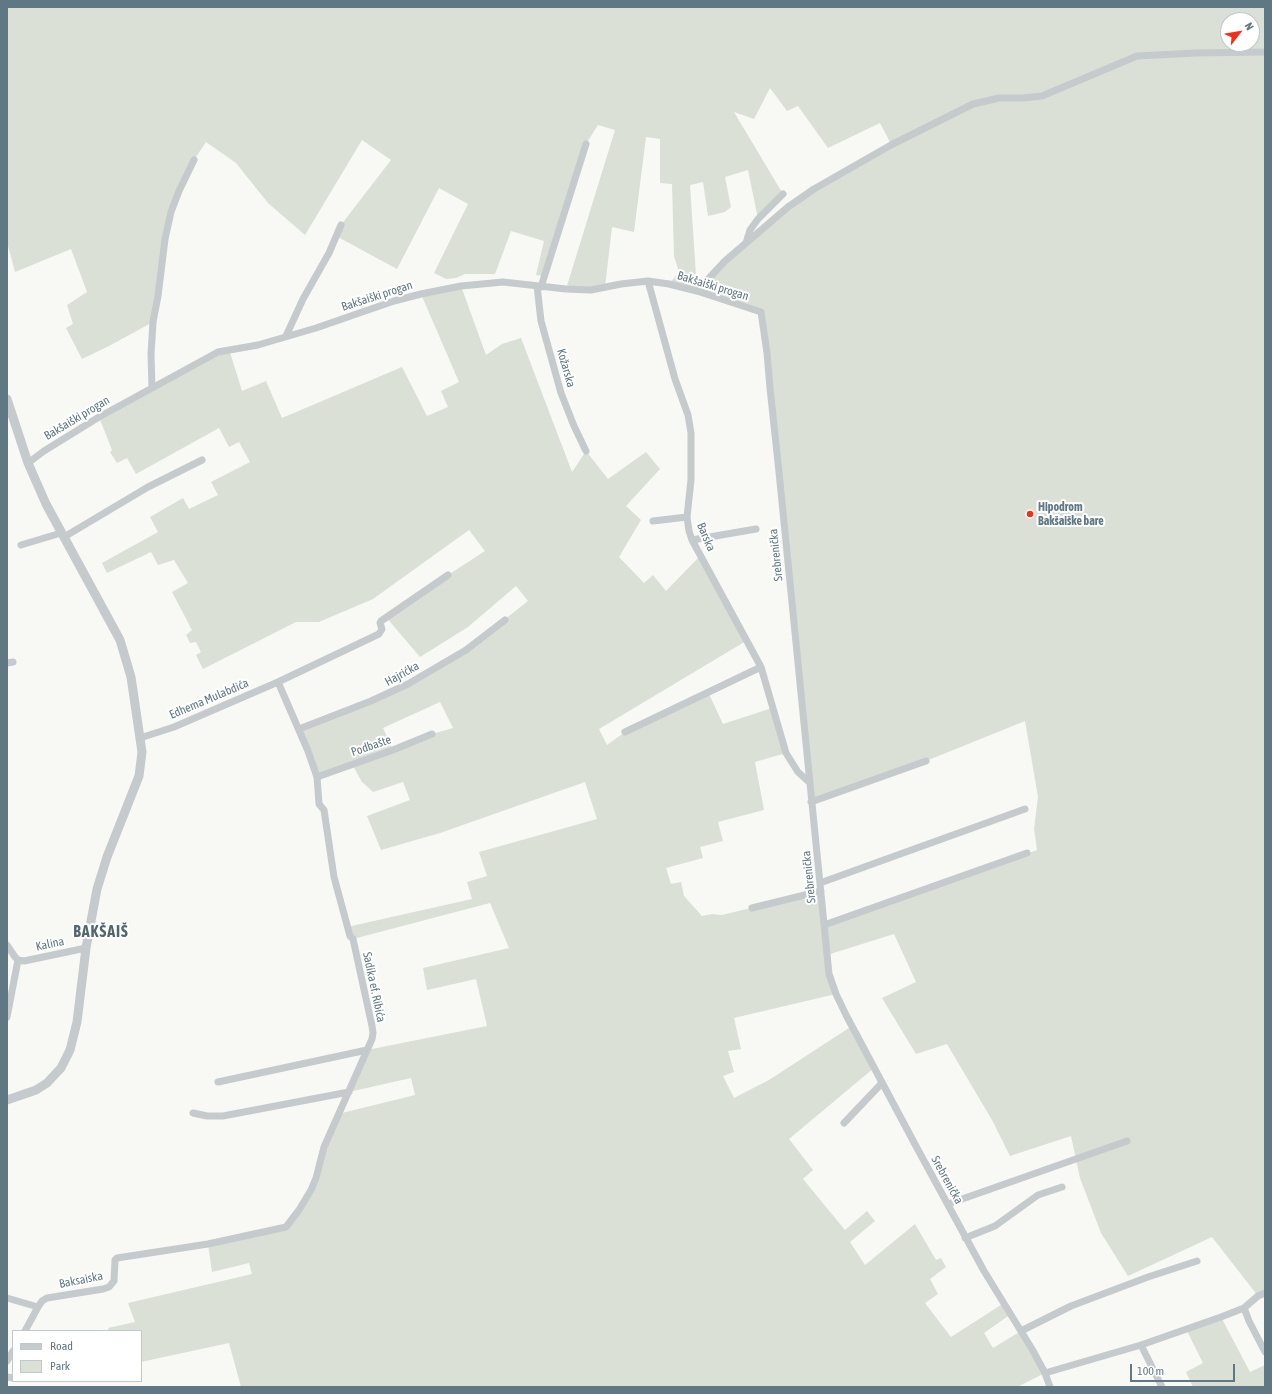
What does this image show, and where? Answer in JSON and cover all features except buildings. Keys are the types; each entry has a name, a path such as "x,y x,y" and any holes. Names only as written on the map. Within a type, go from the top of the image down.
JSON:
{"street":[{"path":"697,291 725,260 788,207 814,189 891,145 973,104 999,98 1042,96 1137,56 1265,52"},
{"path":"539,286 586,144"},
{"path":"152,388 151,354 153,322 158,296 165,239 171,212 194,160"},
{"path":"746,243 750,230 758,219 783,194"},
{"path":"286,336 303,299 329,253 341,225"},
{"name":"Bakšaiški progan","path":"28,463 68,435 218,352 258,344 316,328 394,301 435,291 461,286 503,282 566,289 591,290 621,284 648,281 669,284 697,291 760,312"},
{"name":"Barska","path":"648,281 675,379 688,415 691,433 691,480 687,516 689,531 692,540 760,667 786,753 798,772 810,782"},
{"name":"Kožarska","path":"539,286 541,321 561,393 586,451"},
{"name":"Srebrenička","path":"760,312 767,353 828,974 836,994 882,1083 965,1238 1045,1373 1050,1387"},
{"path":"7,399 28,463 46,504 120,640 131,677 142,752 139,776 107,857 97,889 86,948 77,1022 70,1050 61,1068 47,1083 36,1090 7,1100"},
{"path":"21,545 62,535 148,487 202,460"},
{"path":"653,521 687,516"},
{"path":"692,540 756,529"},
{"name":"Edhema Mulabdića","path":"140,738 174,727 278,682 379,634 382,629 380,623 381,621 448,575"},
{"name":"Hajrićka","path":"299,729 389,694 466,650 505,620"},
{"path":"625,732 760,667"},
{"name":"Sadika ef. Ribića","path":"208,1244 266,1232 287,1225 311,1190 316,1178 324,1147 372,1039 373,1033 353,939 350,936 334,877 324,810 319,804 316,777 299,729 278,682"},
{"name":"Podbašte","path":"316,777 432,734"},
{"path":"811,802 926,761"},
{"path":"820,882 1025,809"},
{"path":"824,925 1027,853"},
{"path":"752,908 821,891"},
{"path":"7,945 18,960 7,1017"},
{"name":"Kalina","path":"18,960 24,961 86,948"},
{"path":"218,1082 367,1050"},
{"path":"844,1123 882,1083"},
{"path":"192,1113 207,1116 224,1116 349,1092"},
{"path":"948,1204 1127,1141"},
{"path":"965,1238 995,1226 1038,1195 1062,1187"},
{"name":"Baksaiska","path":"26,1330 42,1301 47,1298 109,1287 114,1281 115,1260 120,1256 208,1244"},
{"path":"1021,1331 1071,1306 1148,1277 1197,1261"},
{"path":"1045,1373 1141,1345 1244,1308 1258,1296 1265,1293"},
{"path":"7,1298 38,1307"},
{"path":"1244,1308 1249,1322 1265,1352"},
{"path":"1141,1345 1162,1387"}],"green space":[{"path":"7,7 1265,7 1265,1293 1258,1296 1212,1237 1128,1276 1101,1233 1080,1178 1071,1136 1010,1156 992,1120 947,1044 916,1054 882,998 916,982 894,934 827,955 836,994 734,1018 741,1049 728,1051 734,1072 723,1076 734,1098 769,1080 852,1026 874,1068 789,1139 813,1170 803,1179 845,1230 867,1211 875,1221 850,1242 865,1265 915,1224 936,1260 941,1258 946,1267 930,1279 938,1294 925,1303 951,1337 1004,1303 1011,1314 984,1333 993,1348 1021,1331 1045,1373 1017,1387 241,1387 229,1343 142,1362 142,1330 109,1330 108,1328 135,1322 128,1303 252,1274 249,1263 212,1272 208,1244 286,1227 311,1190 338,1114 415,1095 411,1078 349,1092 367,1050 487,1026 476,979 427,990 423,968 509,948 490,903 353,939 347,927 472,899 467,882 487,876 479,852 597,819 585,782 440,833 381,850 367,816 410,800 403,782 373,792 362,782 352,764 317,777 299,729 371,701 466,650 528,601 516,586 468,627 420,657 386,617 485,551 469,530 373,599 319,622 296,622 203,669 196,655 201,652 196,642 190,643 186,635 192,630 172,592 188,583 174,560 158,565 151,552 107,573 102,563 158,532 150,517 183,498 189,509 218,495 211,482 250,462 239,442 229,447 219,428 136,474 127,458 117,463 110,452 112,450 99,417 229,349 242,391 266,381 282,418 402,367 427,416 448,407 441,391 459,382 421,294 461,286 486,355 502,344 521,338 572,472 586,451 608,479 646,452 660,469 626,506 641,520 619,557 644,583 653,575 666,591 701,555 746,641 599,729 607,745 625,732 708,692 723,724 772,708 786,753 755,762 764,810 718,822 723,841 700,847 703,858 666,868 671,884 681,882 684,896 702,916 712,914 722,915 821,891 824,925 1037,850 1034,829 1038,797 1025,721 926,761 811,802 761,312 669,284 679,272 674,256 672,184 660,183 660,139 646,137 634,232 612,227 605,287 566,289 615,130 598,125 586,144 544,276 536,275 544,241 511,231 495,274 465,274 456,278 446,279 434,273 468,204 439,188 397,269 336,236 341,225 391,160 362,140 305,235 268,203 236,163 206,142 194,160 171,212 153,322 82,359 66,328 73,324 67,305 87,292 71,249 15,272 7,242","holes":["770,88 787,111 798,106 828,148 880,123 891,144 788,207 697,291 690,185 703,182 708,216 725,212 731,207 725,177 748,170 758,219 783,194 734,112 754,119","440,702 453,728 432,734 393,750 383,728"]},
{"path":"1221,1317 1250,1372 1265,1365 1265,1387 1193,1387 1186,1372 1203,1363 1186,1329"}],"place":[{"name":"Hipodrom Bakšaiške bare","path":"1030,514"}],"district":[{"name":"BAKŠAIŠ","path":"101,932"}]}
